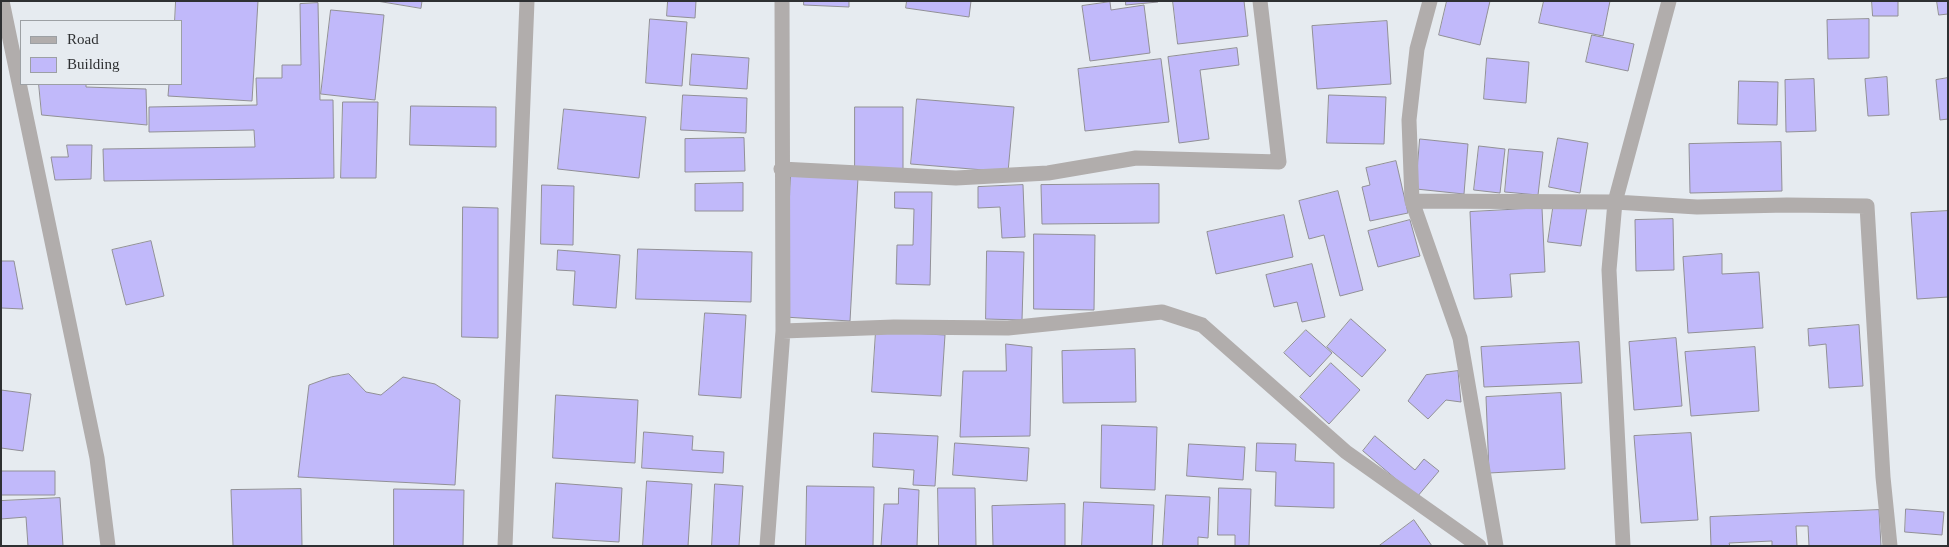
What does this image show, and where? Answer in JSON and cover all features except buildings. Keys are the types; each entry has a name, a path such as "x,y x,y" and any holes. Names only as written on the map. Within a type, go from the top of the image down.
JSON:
{"street":[{"path":"2,1 97,458 108,546"},
{"path":"505,546 527,1"},
{"path":"767,546 783,331 781,169 782,1"},
{"path":"781,169 956,178 1048,173 1136,158 1279,162 1260,1"},
{"path":"1430,1 1417,49 1409,120 1412,201 1460,338 1496,546"},
{"path":"1623,546 1609,270 1615,202 1669,1"},
{"path":"1412,201 1615,202 1697,208 1787,205 1867,206 1883,477 1890,546"},
{"path":"783,331 894,327 1008,328 1162,312 1202,325 1346,452 1479,546"}]}
